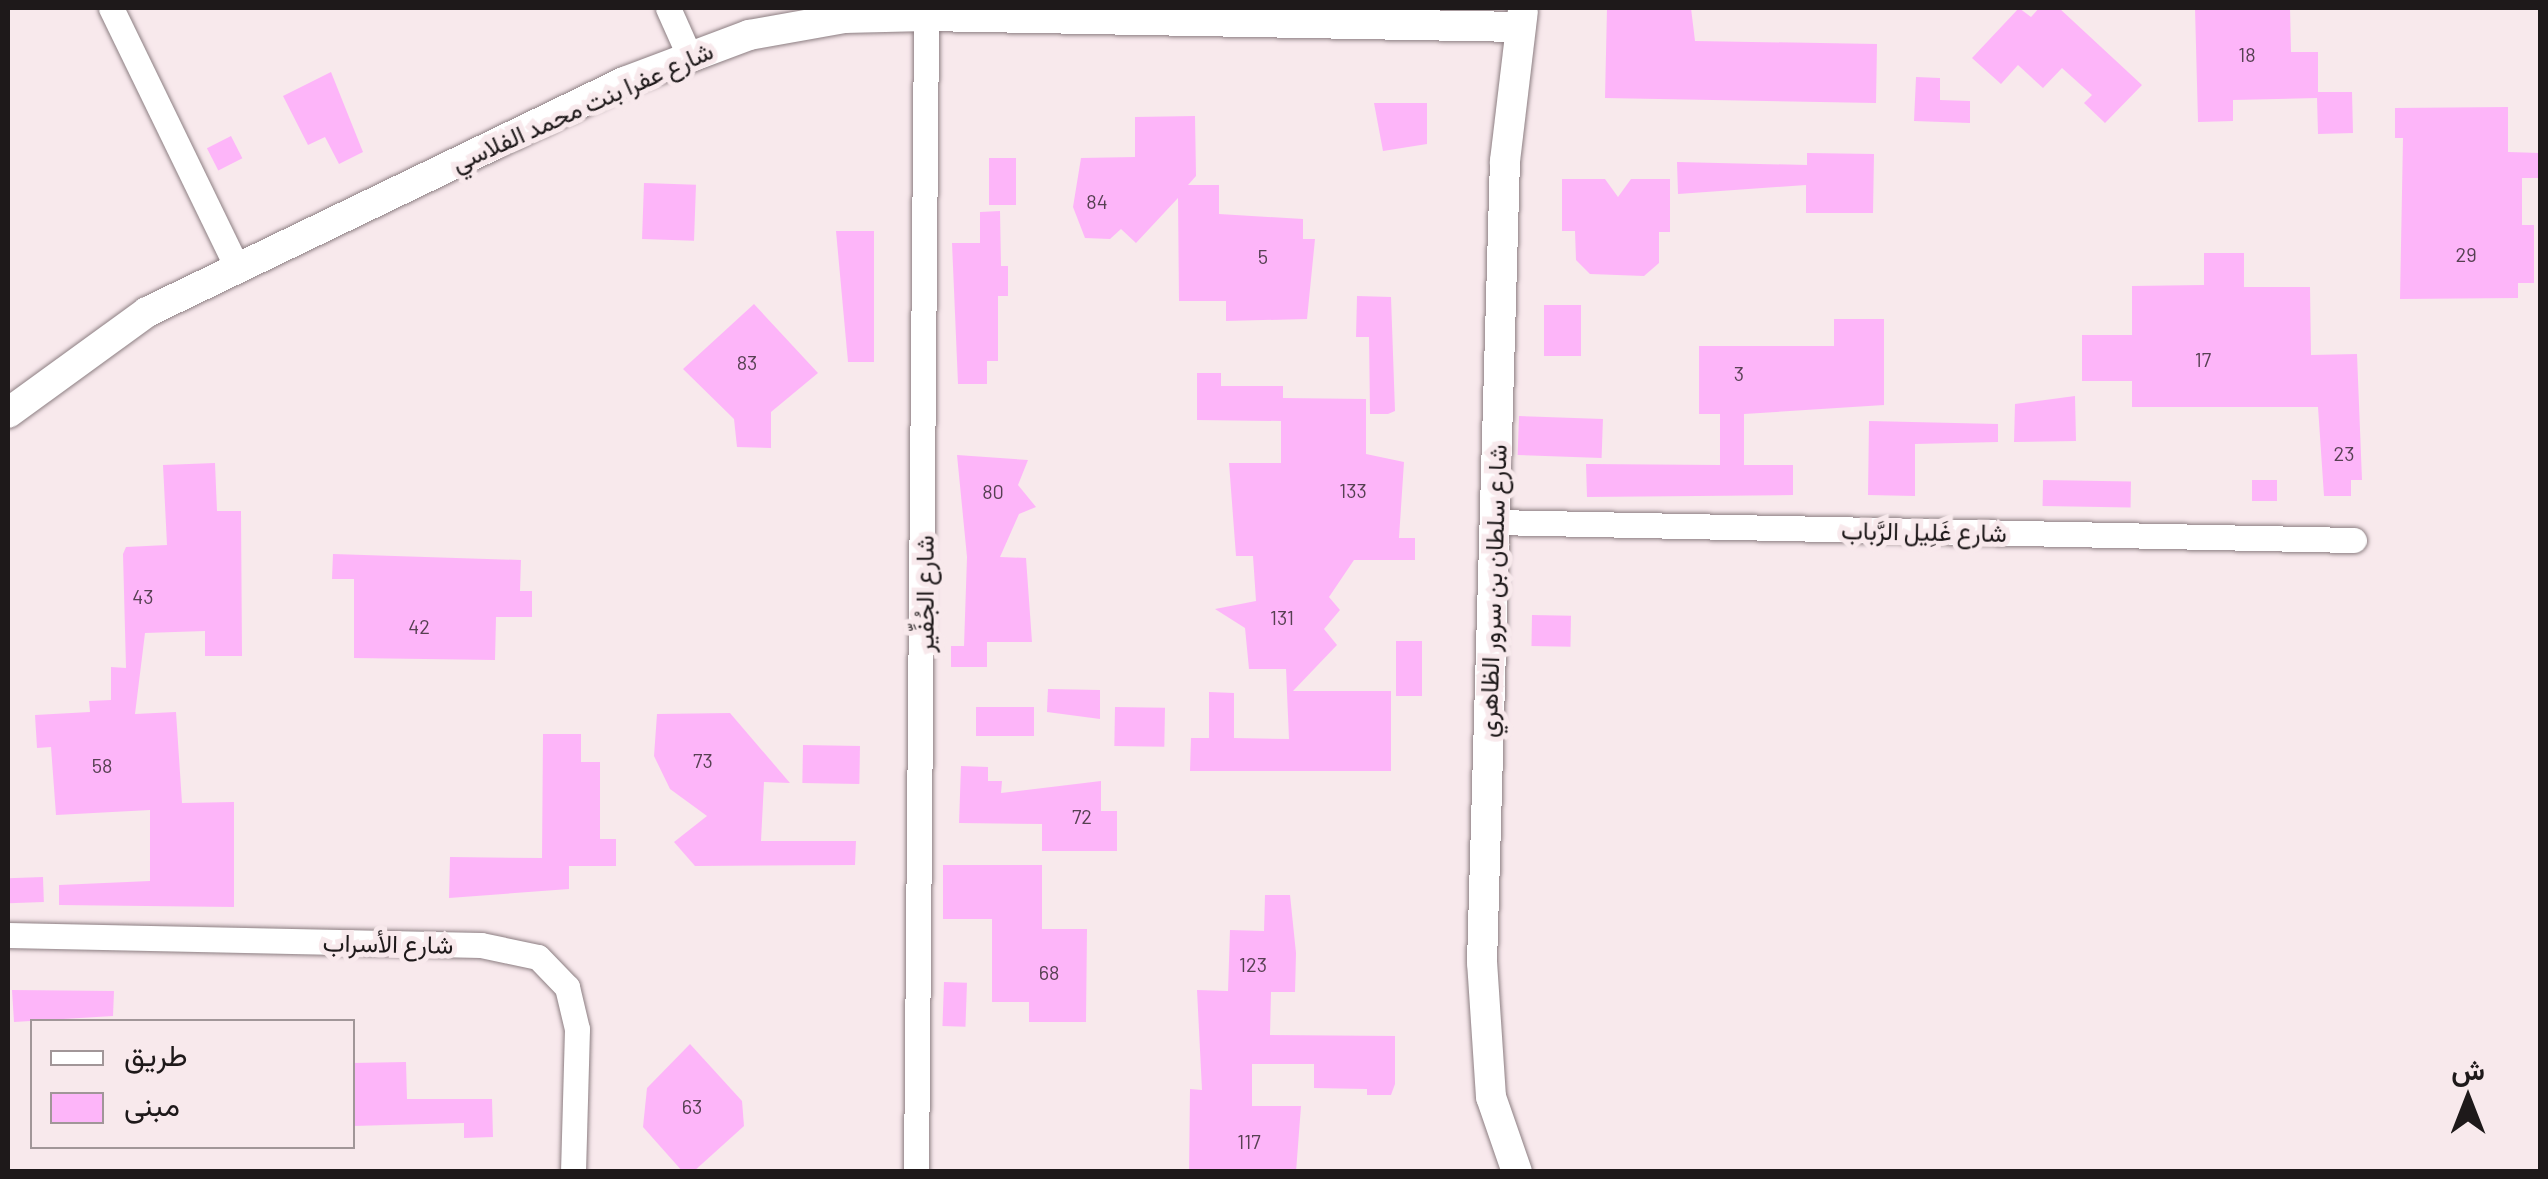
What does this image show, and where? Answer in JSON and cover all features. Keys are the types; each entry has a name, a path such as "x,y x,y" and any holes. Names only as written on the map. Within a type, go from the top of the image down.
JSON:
{"street":[{"path":"111,8 237,267"},
{"path":"668,8 688,53"},
{"name":"شارع الجُفِّير","path":"916,1172 926,16"},
{"name":"شارع عفرا بنت محمد الفلاسي","path":"8,414 86,349 237,267 688,53 844,18 1522,17"},
{"name":"شارع سلطان بن سرور الظاهري","path":"1516,1172 1491,1097 1484,1041 1505,161 1522,17"},
{"name":"شارع غَلِيل الرَّباب","path":"1494,522 2354,540"},
{"name":"شارع الأسراب","path":"8,935 482,945 538,956 567,987 577,1028 573,1172"}],"building":[{"path":"1607,8 1691,8 1695,41 1877,44 1876,103 1605,98"},
{"path":"2019,8 2031,17 2039,8 2059,8 2142,85 2105,123 2084,103 2092,95 2062,68 2043,88 2018,65 2001,84 1972,58"},
{"path":"2195,8 2290,8 2291,52 2318,52 2318,92 2352,92 2353,133 2318,134 2317,98 2233,100 2233,121 2198,122"},
{"path":"331,72 363,152 339,164 325,137 308,145 283,96"},
{"path":"1916,77 1940,78 1940,100 1970,101 1970,123 1914,121"},
{"path":"1374,103 1427,103 1427,144 1383,151"},
{"path":"2508,107 2508,152 2540,153 2540,178 2522,178 2522,225 2534,225 2534,283 2518,283 2518,298 2400,299 2403,138 2395,138 2395,108"},
{"path":"1195,116 1196,176 1188,185 1219,185 1219,214 1303,219 1303,239 1315,239 1307,319 1226,321 1226,301 1179,301 1178,198 1136,243 1121,229 1110,239 1085,238 1073,207 1081,158 1135,157 1135,117"},
{"path":"231,136 242,158 218,171 207,148"},
{"path":"1807,153 1874,154 1873,213 1806,213 1806,185 1678,194 1677,162 1807,165"},
{"path":"989,158 1016,158 1016,205 989,205"},
{"path":"1562,179 1605,179 1618,197 1631,179 1670,179 1670,232 1659,232 1659,263 1644,276 1590,274 1576,260 1575,231 1562,231"},
{"path":"644,183 696,185 694,241 642,239"},
{"path":"1000,211 1001,266 1008,266 1008,296 998,296 998,361 987,361 987,384 958,384 952,243 980,243 980,212"},
{"path":"836,231 874,231 874,362 848,362"},
{"path":"2204,253 2244,253 2244,287 2310,287 2311,355 2357,354 2362,480 2351,480 2351,496 2324,496 2318,407 2132,407 2132,381 2082,381 2082,335 2132,335 2132,286 2204,285"},
{"path":"1357,296 1391,297 1395,411 1388,414 1370,414 1369,337 1356,337"},
{"path":"754,304 818,373 771,412 771,448 737,447 734,419 683,369"},
{"path":"1544,305 1581,305 1581,356 1544,356"},
{"path":"1834,319 1884,319 1884,405 1744,414 1744,465 1793,465 1793,495 1587,497 1586,464 1720,465 1720,414 1699,414 1699,346 1834,346"},
{"path":"1197,373 1221,373 1221,386 1283,386 1283,398 1366,399 1366,454 1404,462 1399,538 1415,538 1415,560 1354,560 1329,597 1340,610 1324,629 1337,645 1293,691 1391,691 1391,771 1190,771 1191,738 1209,738 1209,692 1234,693 1234,738 1289,739 1286,669 1249,669 1245,628 1215,609 1256,601 1253,556 1236,556 1229,463 1281,463 1281,421 1197,420"},
{"path":"2075,396 2076,441 2014,442 2015,404"},
{"path":"1519,416 1603,419 1602,458 1518,455"},
{"path":"1869,421 1998,424 1998,442 1915,444 1915,496 1868,495"},
{"path":"957,455 1028,460 1018,485 1036,507 1019,514 1000,557 1026,558 1032,642 987,642 987,667 951,667 951,646 964,646 967,557"},
{"path":"215,463 217,511 241,511 242,656 205,656 205,631 145,633 135,714 176,712 182,803 234,802 234,907 59,905 59,885 150,881 150,810 56,815 51,747 37,748 35,715 90,712 89,701 111,700 111,667 126,668 126,547 167,545 163,465"},
{"path":"2043,480 2131,482 2131,508 2043,506"},
{"path":"2252,480 2277,480 2277,501 2252,501"},
{"path":"333,554 521,560 520,591 532,591 532,617 496,617 495,660 354,658 354,579 332,579"},
{"path":"1532,615 1571,616 1570,647 1531,646"},
{"path":"1396,641 1422,641 1422,696 1396,696"},
{"path":"1048,689 1100,690 1100,719 1047,712"},
{"path":"976,707 1034,707 1034,736 976,736"},
{"path":"1115,707 1165,708 1164,747 1114,746"},
{"path":"730,713 790,783 764,782 761,841 856,841 855,865 695,866 674,842 707,816 670,789 654,756 657,714"},
{"path":"543,734 581,734 581,762 600,762 600,839 616,839 616,866 569,866 569,889 449,898 450,857 542,858"},
{"path":"803,745 860,746 859,784 802,783"},
{"path":"961,766 988,767 988,781 1002,781 1001,793 1101,781 1101,811 1117,811 1117,851 1042,851 1042,824 959,823"},
{"path":"943,865 1042,865 1042,929 1087,929 1086,1022 1029,1022 1029,1002 992,1002 992,919 943,919"},
{"path":"43,877 44,902 9,903 8,878"},
{"path":"1265,895 1290,895 1296,953 1295,992 1271,992 1270,1035 1395,1036 1395,1084 1391,1095 1367,1095 1367,1089 1314,1088 1314,1064 1252,1064 1252,1106 1301,1106 1296,1172 1189,1172 1190,1089 1202,1090 1197,990 1228,991 1230,930 1264,931"},
{"path":"944,982 967,983 965,1027 942,1026"},
{"path":"12,990 114,991 113,1016 14,1022"},
{"path":"690,1044 742,1101 744,1126 693,1172 683,1172 643,1127 647,1088"},
{"path":"406,1062 407,1099 492,1099 493,1137 464,1138 464,1123 355,1126 355,1063"}]}
